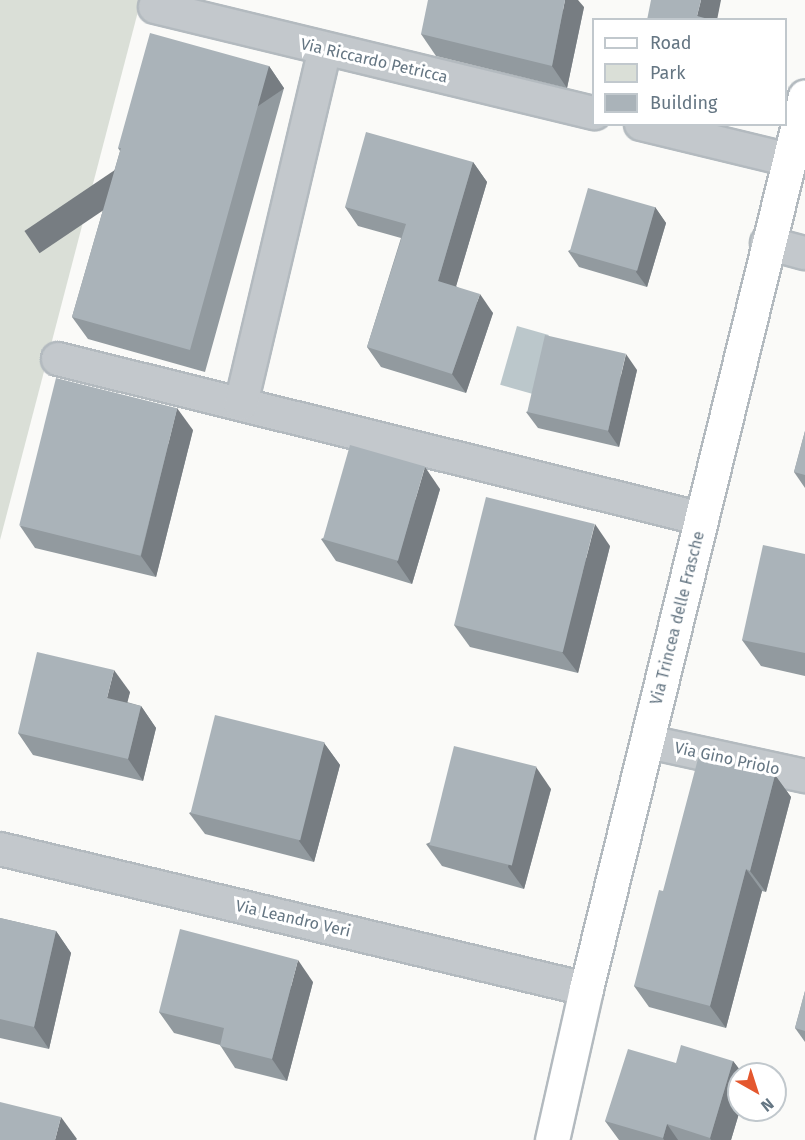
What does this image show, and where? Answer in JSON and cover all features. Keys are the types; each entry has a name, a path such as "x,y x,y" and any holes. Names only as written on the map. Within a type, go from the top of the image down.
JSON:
{"street":[{"name":"Via Riccardo Petricca","path":"155,7 592,113"},
{"path":"241,404 326,50"},
{"name":"Via Trincea delle Frasche","path":"552,1140 586,989 649,741 767,243 805,96"},
{"path":"650,126 790,159"},
{"path":"767,243 805,253"},
{"path":"58,359 702,519"},
{"name":"Via Gino Priolo","path":"649,741 805,776"},
{"name":"Via Leandro Veri","path":"0,849 586,989"}],"green space":[{"path":"0,0 141,0 0,540"}],"shaded area":[{"path":"517,326 549,335 532,394 500,385"}],"building":[{"path":"428,0 565,0 552,66 421,34"},
{"path":"651,0 701,0 697,16 704,18 647,18"},
{"path":"150,33 269,66 190,350 72,317 121,148 118,148"},
{"path":"366,132 473,162 438,281 480,294 452,374 367,347 406,224 345,207"},
{"path":"588,188 655,207 637,271 570,251"},
{"path":"545,335 626,354 608,431 527,412"},
{"path":"56,378 177,408 141,556 19,525"},
{"path":"805,431 805,475 794,472"},
{"path":"350,445 425,466 398,561 323,539"},
{"path":"486,497 595,524 563,652 454,625"},
{"path":"763,545 805,554 805,653 742,640"},
{"path":"37,652 114,670 107,698 141,706 128,759 18,733"},
{"path":"215,715 325,742 300,840 191,813"},
{"path":"454,746 536,767 512,866 429,845"},
{"path":"699,755 775,775 750,871 746,869 710,1006 634,986 659,890 663,891"},
{"path":"0,918 56,931 34,1027 0,1019"},
{"path":"180,929 298,960 272,1059 220,1046 224,1028 159,1012"},
{"path":"805,991 805,1031 795,1028"},
{"path":"681,1045 733,1061 727,1062 727,1081 710,1138 667,1124 663,1138 605,1121 628,1049 676,1063"},
{"path":"0,1102 61,1117 55,1140 0,1140"}]}
